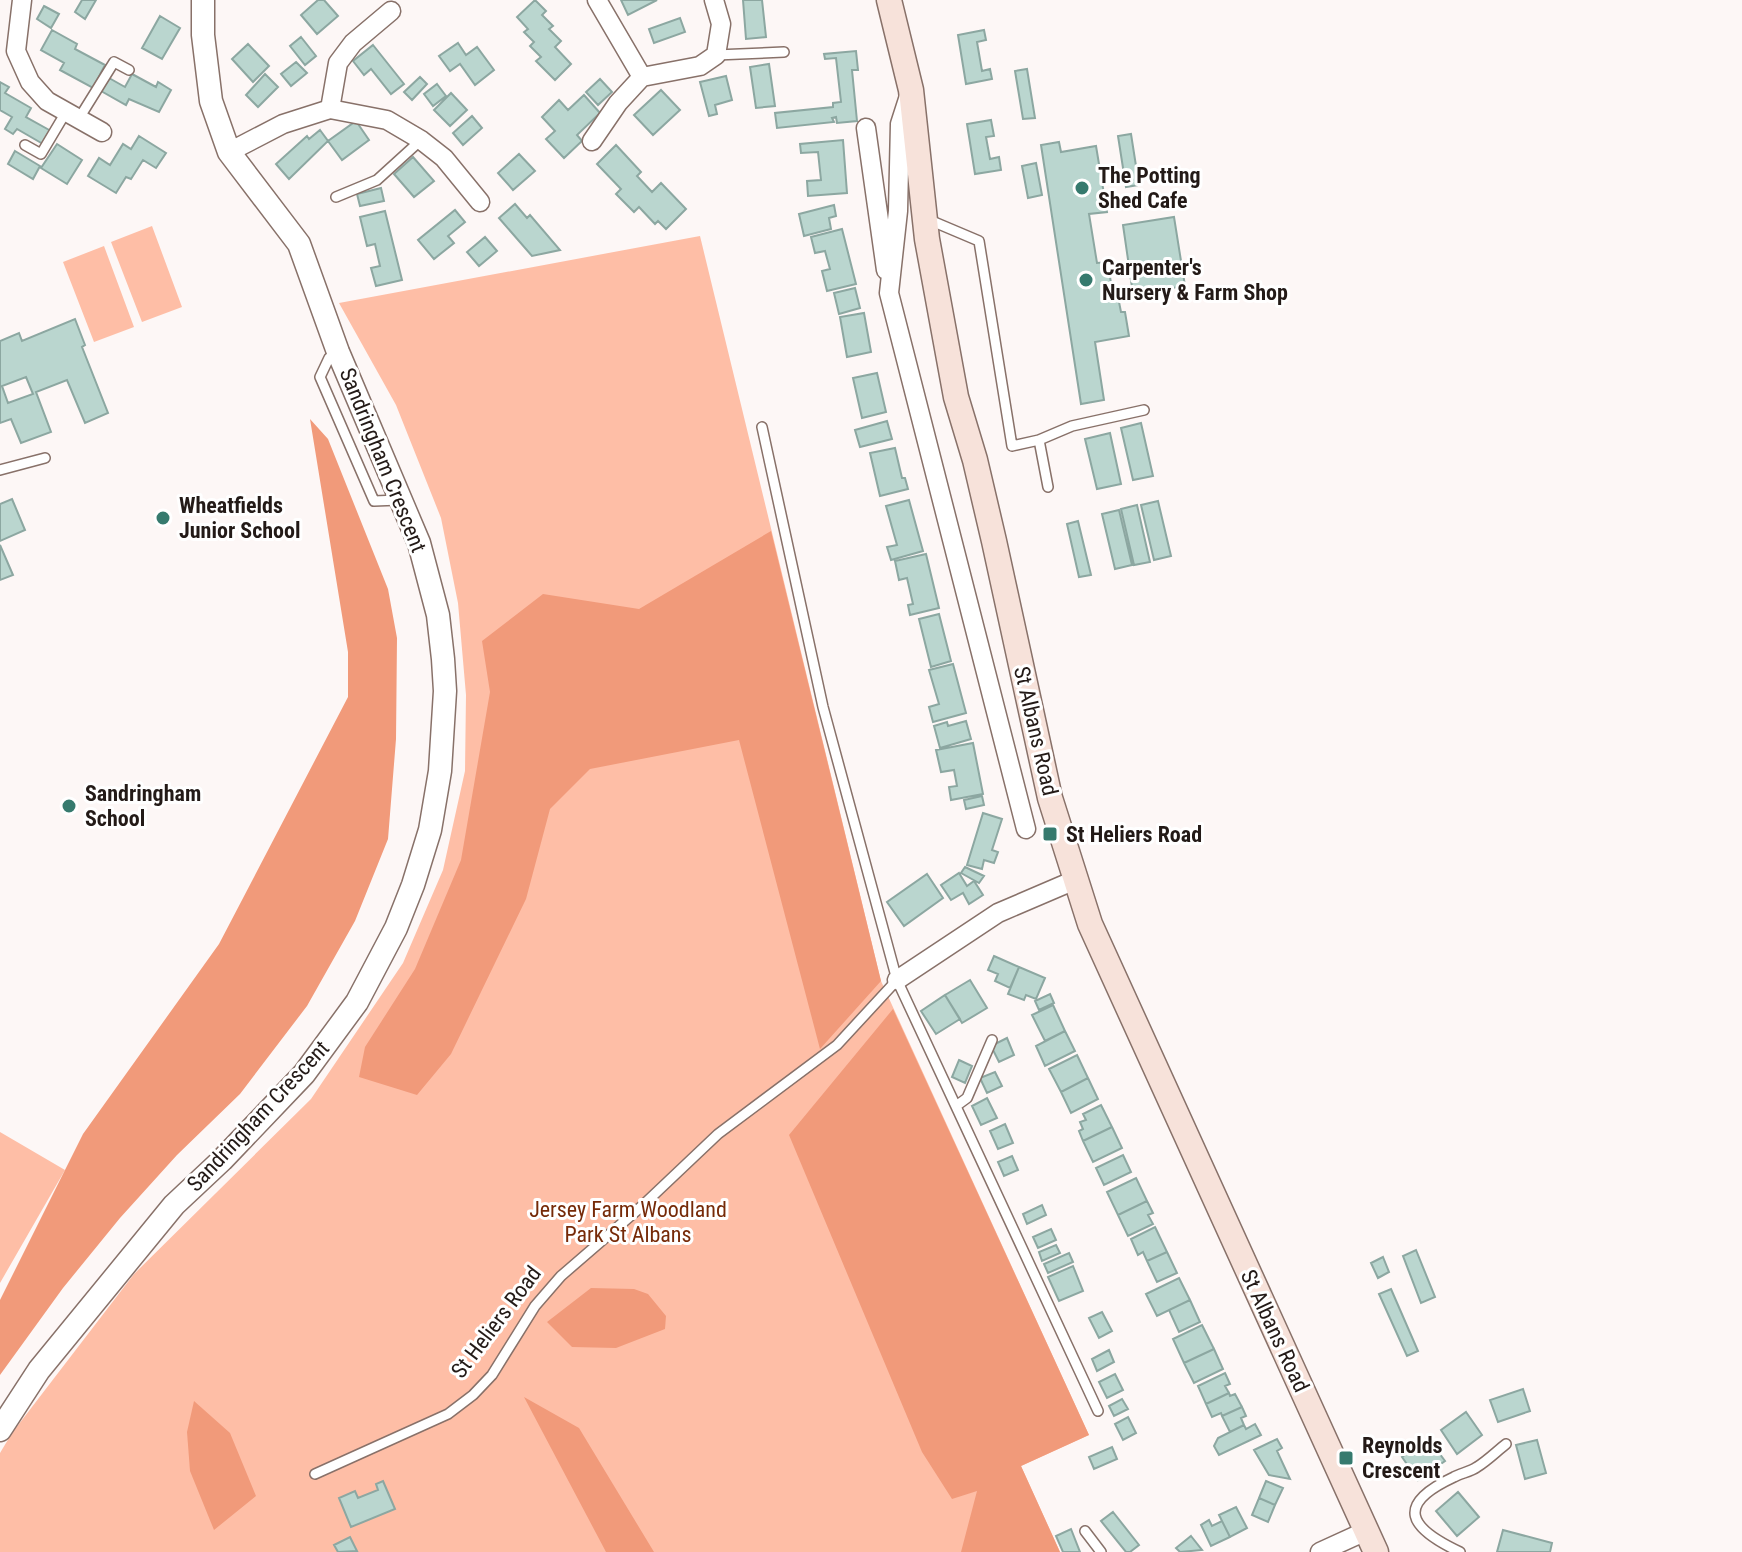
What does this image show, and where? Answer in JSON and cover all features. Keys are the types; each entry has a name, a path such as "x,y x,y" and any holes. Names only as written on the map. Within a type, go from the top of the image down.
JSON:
{"main road":[{"name":"St Albans Road","path":"889,0 911,90 924,217 956,397 994,541 1050,798 1075,880 1090,924 1371,1542"}],"street":[{"path":"22,0 16,51 30,82 47,101 102,132"},
{"name":"Sandringham Crescent","path":"0,1430 39,1370 174,1205 222,1160 324,1050 375,972 396,928 430,830 441,759 445,691 438,615 419,543 338,352 299,244 229,152 211,101 203,35 203,0"},
{"path":"597,0 642,77"},
{"path":"592,141 618,103 642,77 700,66 716,55 721,24 714,0"},
{"path":"330,109 338,63 353,43 391,11"},
{"path":"889,293 898,211 900,124 911,90"},
{"path":"229,152 283,124 330,109 387,120 444,158 480,202"},
{"path":"866,128 889,293 1026,829"},
{"name":"St Heliers Road","path":"897,980 998,913 1075,880"},
{"path":"1320,1552 1371,1542"}],"lane":[{"path":"716,55 784,52"},
{"path":"25,145 41,154 114,62 129,70"},
{"path":"336,197 377,180 421,140"},
{"path":"924,217 979,241 1012,446 1039,440 1072,426 1144,410"},
{"path":"762,427 823,707 897,980 1098,1411"},
{"path":"1039,440 1048,487"},
{"path":"0,470 45,458"},
{"name":"St Heliers Road","path":"315,1474 448,1414 473,1395 492,1375 535,1306 561,1276 642,1206 718,1134 837,1045 897,980"},
{"path":"956,1106 967,1098 992,1040"},
{"path":"1460,1552 1442,1544 1415,1521 1413,1512 1417,1503 1431,1490 1454,1476 1475,1469 1506,1444"},
{"path":"1085,1531 1101,1552"}],"green space":[{"path":"152,226 182,307 142,322 111,242"},
{"name":"Jersey Farm Woodland Park St Albans","path":"700,236 881,981 1089,1435 1021,1466 1060,1552 0,1552 0,1453 12,1433 134,1274 311,1099 403,963 443,870 465,771 466,695 458,603 441,518 396,405 339,303"},
{"path":"104,246 134,327 94,342 63,262"},
{"path":"0,1132 65,1170 0,1283"}],"shaded area":[{"path":"310,419 328,439 388,589 397,638 396,739 388,839 355,921 307,1006 240,1094 177,1155 120,1218 63,1288 0,1375 0,1300 83,1134 219,944 348,697 348,652"},
{"path":"771,531 881,981 820,1049 739,740 590,769 550,809 526,899 451,1054 417,1095 359,1077 365,1047 415,969 461,860 490,692 482,641 543,594 639,609"},
{"path":"893,1009 1089,1435 1021,1466 1060,1552 961,1552 977,1491 952,1499 922,1452 789,1135"},
{"path":"591,1288 634,1289 648,1294 666,1316 665,1329 616,1348 572,1347 547,1322"},
{"path":"524,1397 579,1428 654,1552 606,1552"},
{"path":"194,1401 230,1433 256,1496 214,1530 190,1471 187,1432"}],"building":[{"path":"82,0 96,0 85,19 75,12"},
{"path":"318,0 324,0 338,16 317,34 301,15"},
{"path":"535,0 546,11 542,15 553,26 549,29 561,41 555,47 571,64 555,80 536,61 541,57 530,46 534,42 524,32 528,29 517,17"},
{"path":"621,0 657,0 628,15"},
{"path":"743,0 762,0 766,37 746,39"},
{"path":"44,6 59,14 51,28 37,19"},
{"path":"160,16 180,28 162,59 142,48"},
{"path":"680,18 685,32 654,43 649,29"},
{"path":"52,30 77,44 75,49 105,65 93,88 60,70 64,63 41,50"},
{"path":"984,30 986,40 977,42 982,71 990,69 992,79 966,84 958,35"},
{"path":"301,37 316,56 305,65 290,46"},
{"path":"458,43 466,55 477,47 494,70 475,85 460,64 450,71 439,56"},
{"path":"248,44 269,66 253,82 232,59"},
{"path":"373,45 404,84 391,94 371,69 364,75 353,61"},
{"path":"856,51 858,70 852,70 857,121 837,123 836,117 832,118 834,122 777,128 775,113 833,107 833,103 841,102 836,58 825,59 824,54"},
{"path":"296,62 307,73 291,86 281,74"},
{"path":"769,64 775,106 756,108 750,67"},
{"path":"1027,69 1035,118 1023,119 1015,71"},
{"path":"132,74 156,87 158,82 171,90 159,112 129,99 126,105 101,91 109,78 125,87"},
{"path":"265,74 278,87 258,107 246,95"},
{"path":"726,76 732,100 715,105 717,114 709,116 700,82"},
{"path":"420,77 427,84 412,100 404,92"},
{"path":"600,79 612,92 598,105 586,92"},
{"path":"0,82 9,87 5,93 31,108 26,117 51,131 43,144 17,129 13,134 5,129 12,117 0,110"},
{"path":"437,84 446,96 433,106 424,94"},
{"path":"661,90 680,110 653,135 634,115"},
{"path":"451,93 467,110 450,126 434,110"},
{"path":"584,95 600,113 577,135 582,141 564,158 546,139 555,131 542,117 559,100 568,110"},
{"path":"472,116 482,128 463,145 453,133"},
{"path":"991,120 994,136 986,137 990,159 999,157 1001,170 975,174 967,124"},
{"path":"356,121 369,140 342,160 328,141"},
{"path":"320,130 328,141 289,179 276,164 307,136 309,139"},
{"path":"1131,134 1139,185 1126,187 1118,136"},
{"path":"139,136 166,153 156,168 143,160 131,179 126,177 116,193 88,176 99,158 110,165 123,144 131,149"},
{"path":"843,140 847,193 808,196 807,181 821,180 818,152 801,153 800,144"},
{"name":"Carpenter's Nursery & Farm Shop","path":"1059,142 1061,152 1096,146 1107,212 1089,214 1097,263 1108,262 1113,298 1118,297 1121,312 1125,312 1129,336 1095,342 1104,400 1081,404 1041,145"},
{"path":"57,144 82,160 67,184 41,168"},
{"path":"616,145 641,172 637,176 652,192 661,183 686,209 666,229 658,221 655,224 639,207 634,212 616,194 621,189 597,164"},
{"path":"15,151 40,166 33,179 8,164"},
{"path":"519,154 535,171 513,190 498,173"},
{"path":"413,157 434,181 414,197 394,174"},
{"path":"1036,163 1042,195 1028,198 1022,166"},
{"path":"381,188 384,201 360,206 357,194"},
{"path":"515,204 527,218 530,215 560,250 532,256 499,218"},
{"path":"834,205 836,216 829,218 831,229 804,236 799,214"},
{"path":"455,210 465,222 448,236 454,243 434,259 418,240"},
{"path":"385,211 402,280 376,286 371,268 380,266 375,244 367,246 360,217"},
{"path":"1174,217 1185,286 1133,294 1123,225"},
{"path":"842,229 856,284 827,291 822,271 830,269 825,251 815,253 811,237"},
{"path":"485,237 497,251 479,266 467,252"},
{"path":"855,288 860,308 839,314 834,293"},
{"path":"864,313 871,352 847,357 840,317"},
{"path":"75,319 85,345 82,347 108,413 85,423 67,380 36,392 51,432 21,443 11,419 0,423 0,341 19,333 22,341","holes":["26,377 33,394 8,403 2,386"]},
{"path":"877,373 886,412 862,418 853,378"},
{"path":"887,421 892,439 860,447 855,430"},
{"path":"1141,423 1153,476 1133,480 1121,428"},
{"path":"1110,433 1121,484 1097,489 1085,439"},
{"path":"895,448 908,489 880,496 870,453"},
{"path":"12,499 25,530 0,541 0,504"},
{"path":"909,500 923,551 891,560 887,547 897,545 886,506"},
{"path":"1158,501 1171,556 1154,560 1141,505"},
{"path":"1137,505 1150,562 1134,565 1121,509"},
{"path":"1119,510 1132,565 1115,569 1102,514"},
{"path":"1078,521 1091,575 1079,577 1067,524"},
{"path":"0,545 13,575 0,580"},
{"path":"926,554 939,608 910,615 908,605 913,604 907,578 899,580 895,561"},
{"path":"939,614 951,661 931,667 919,619"},
{"path":"953,664 966,713 933,722 929,707 939,704 929,670"},
{"path":"966,721 971,739 940,748 934,726"},
{"path":"973,743 983,794 951,800 949,787 957,786 954,770 941,772 936,750"},
{"path":"982,796 984,805 966,809 964,800"},
{"path":"983,813 1002,819 992,850 998,852 994,863 984,860 982,869 967,865"},
{"path":"965,867 984,876 979,883 961,873"},
{"path":"959,873 967,886 974,881 983,895 969,904 963,893 951,900 941,885"},
{"path":"927,874 943,898 904,926 887,902"},
{"path":"994,956 1019,967 1010,988 995,981 998,974 988,970"},
{"path":"1019,967 1045,978 1036,999 1026,995 1024,1000 1008,994"},
{"path":"970,980 987,1008 962,1023 945,995"},
{"path":"1050,994 1054,1003 1039,1010 1035,1001"},
{"path":"945,995 960,1019 936,1034 921,1011"},
{"path":"1053,1005 1065,1031 1045,1041 1032,1015"},
{"path":"1065,1031 1075,1051 1045,1066 1036,1046"},
{"path":"1007,1038 1014,1055 999,1062 991,1046"},
{"path":"1077,1055 1088,1078 1061,1092 1049,1069"},
{"path":"959,1060 972,1066 965,1083 952,1077"},
{"path":"995,1072 1002,1086 987,1093 980,1078"},
{"path":"1088,1078 1098,1099 1071,1113 1061,1092"},
{"path":"987,1098 997,1118 981,1125 972,1106"},
{"path":"1101,1105 1112,1127 1083,1141 1079,1131 1083,1129 1080,1122 1086,1120 1083,1114"},
{"path":"1005,1124 1013,1143 998,1149 990,1131"},
{"path":"1112,1127 1122,1148 1093,1162 1083,1141"},
{"path":"1123,1155 1131,1172 1104,1185 1096,1168"},
{"path":"1012,1156 1018,1170 1004,1176 998,1162"},
{"path":"1136,1178 1147,1201 1118,1215 1107,1192"},
{"path":"1147,1201 1153,1213 1148,1215 1153,1224 1128,1236 1118,1215"},
{"path":"1042,1205 1046,1215 1027,1224 1023,1214"},
{"path":"1155,1227 1167,1252 1147,1261 1143,1252 1138,1255 1131,1239"},
{"path":"1051,1229 1056,1240 1038,1248 1033,1237"},
{"path":"1056,1245 1060,1253 1042,1261 1039,1252"},
{"path":"1416,1250 1435,1297 1421,1303 1403,1256"},
{"path":"1167,1252 1177,1273 1157,1282 1147,1261"},
{"path":"1069,1253 1073,1262 1048,1273 1044,1264"},
{"path":"1383,1257 1389,1272 1378,1278 1371,1263"},
{"path":"1073,1266 1083,1291 1059,1301 1048,1277"},
{"path":"1179,1278 1190,1300 1157,1316 1146,1294"},
{"path":"1391,1289 1418,1351 1407,1356 1379,1294"},
{"path":"1190,1300 1200,1322 1179,1332 1169,1310"},
{"path":"1102,1312 1112,1331 1099,1338 1089,1318"},
{"path":"1202,1325 1214,1349 1184,1363 1173,1339"},
{"path":"1214,1349 1223,1369 1194,1383 1184,1363"},
{"path":"1109,1350 1114,1362 1097,1371 1092,1359"},
{"path":"1225,1373 1230,1384 1225,1386 1229,1393 1206,1404 1198,1386"},
{"path":"1115,1374 1123,1390 1107,1398 1099,1382"},
{"path":"1523,1389 1530,1411 1498,1422 1490,1400"},
{"path":"1229,1393 1230,1396 1235,1394 1242,1407 1212,1417 1206,1404"},
{"path":"1122,1399 1128,1409 1114,1416 1109,1406"},
{"path":"1242,1407 1246,1416 1241,1418 1244,1425 1230,1432 1222,1416"},
{"path":"1466,1412 1482,1435 1457,1454 1441,1430"},
{"path":"1128,1417 1136,1433 1123,1440 1115,1424"},
{"path":"1255,1424 1261,1435 1219,1455 1214,1446 1218,1438 1244,1425 1246,1429"},
{"path":"1428,1438 1445,1461 1418,1480 1402,1457"},
{"path":"1277,1439 1282,1448 1277,1451 1290,1479 1269,1475 1254,1450"},
{"path":"1537,1440 1546,1473 1525,1479 1516,1445"},
{"path":"1112,1447 1117,1459 1094,1469 1089,1457"},
{"path":"383,1481 395,1509 351,1527 339,1498 355,1491 358,1498 378,1490 376,1484"},
{"path":"1266,1481 1283,1488 1275,1505 1259,1498"},
{"path":"1458,1492 1479,1517 1457,1536 1436,1511"},
{"path":"1259,1498 1275,1505 1268,1522 1252,1515"},
{"path":"1236,1507 1247,1528 1230,1537 1219,1515"},
{"path":"1113,1512 1139,1545 1130,1552 1126,1552 1101,1521"},
{"path":"1209,1520 1212,1526 1222,1521 1230,1537 1211,1546 1201,1525"},
{"path":"1071,1529 1080,1552 1063,1552 1056,1536"},
{"path":"1503,1530 1552,1543 1550,1552 1497,1552"},
{"path":"1191,1536 1202,1550 1180,1552 1176,1548"},
{"path":"350,1537 357,1551 338,1552 334,1545"}],"place":[{"name":"The Potting Shed Cafe","path":"1082,188"},
{"name":"Carpenter's Nursery & Farm Shop","path":"1086,280"},
{"name":"Wheatfields Junior School","path":"163,518"},
{"name":"Sandringham School","path":"69,806"},
{"name":"St Heliers Road","path":"1050,834"},
{"name":"Reynolds Crescent","path":"1346,1458"}]}
